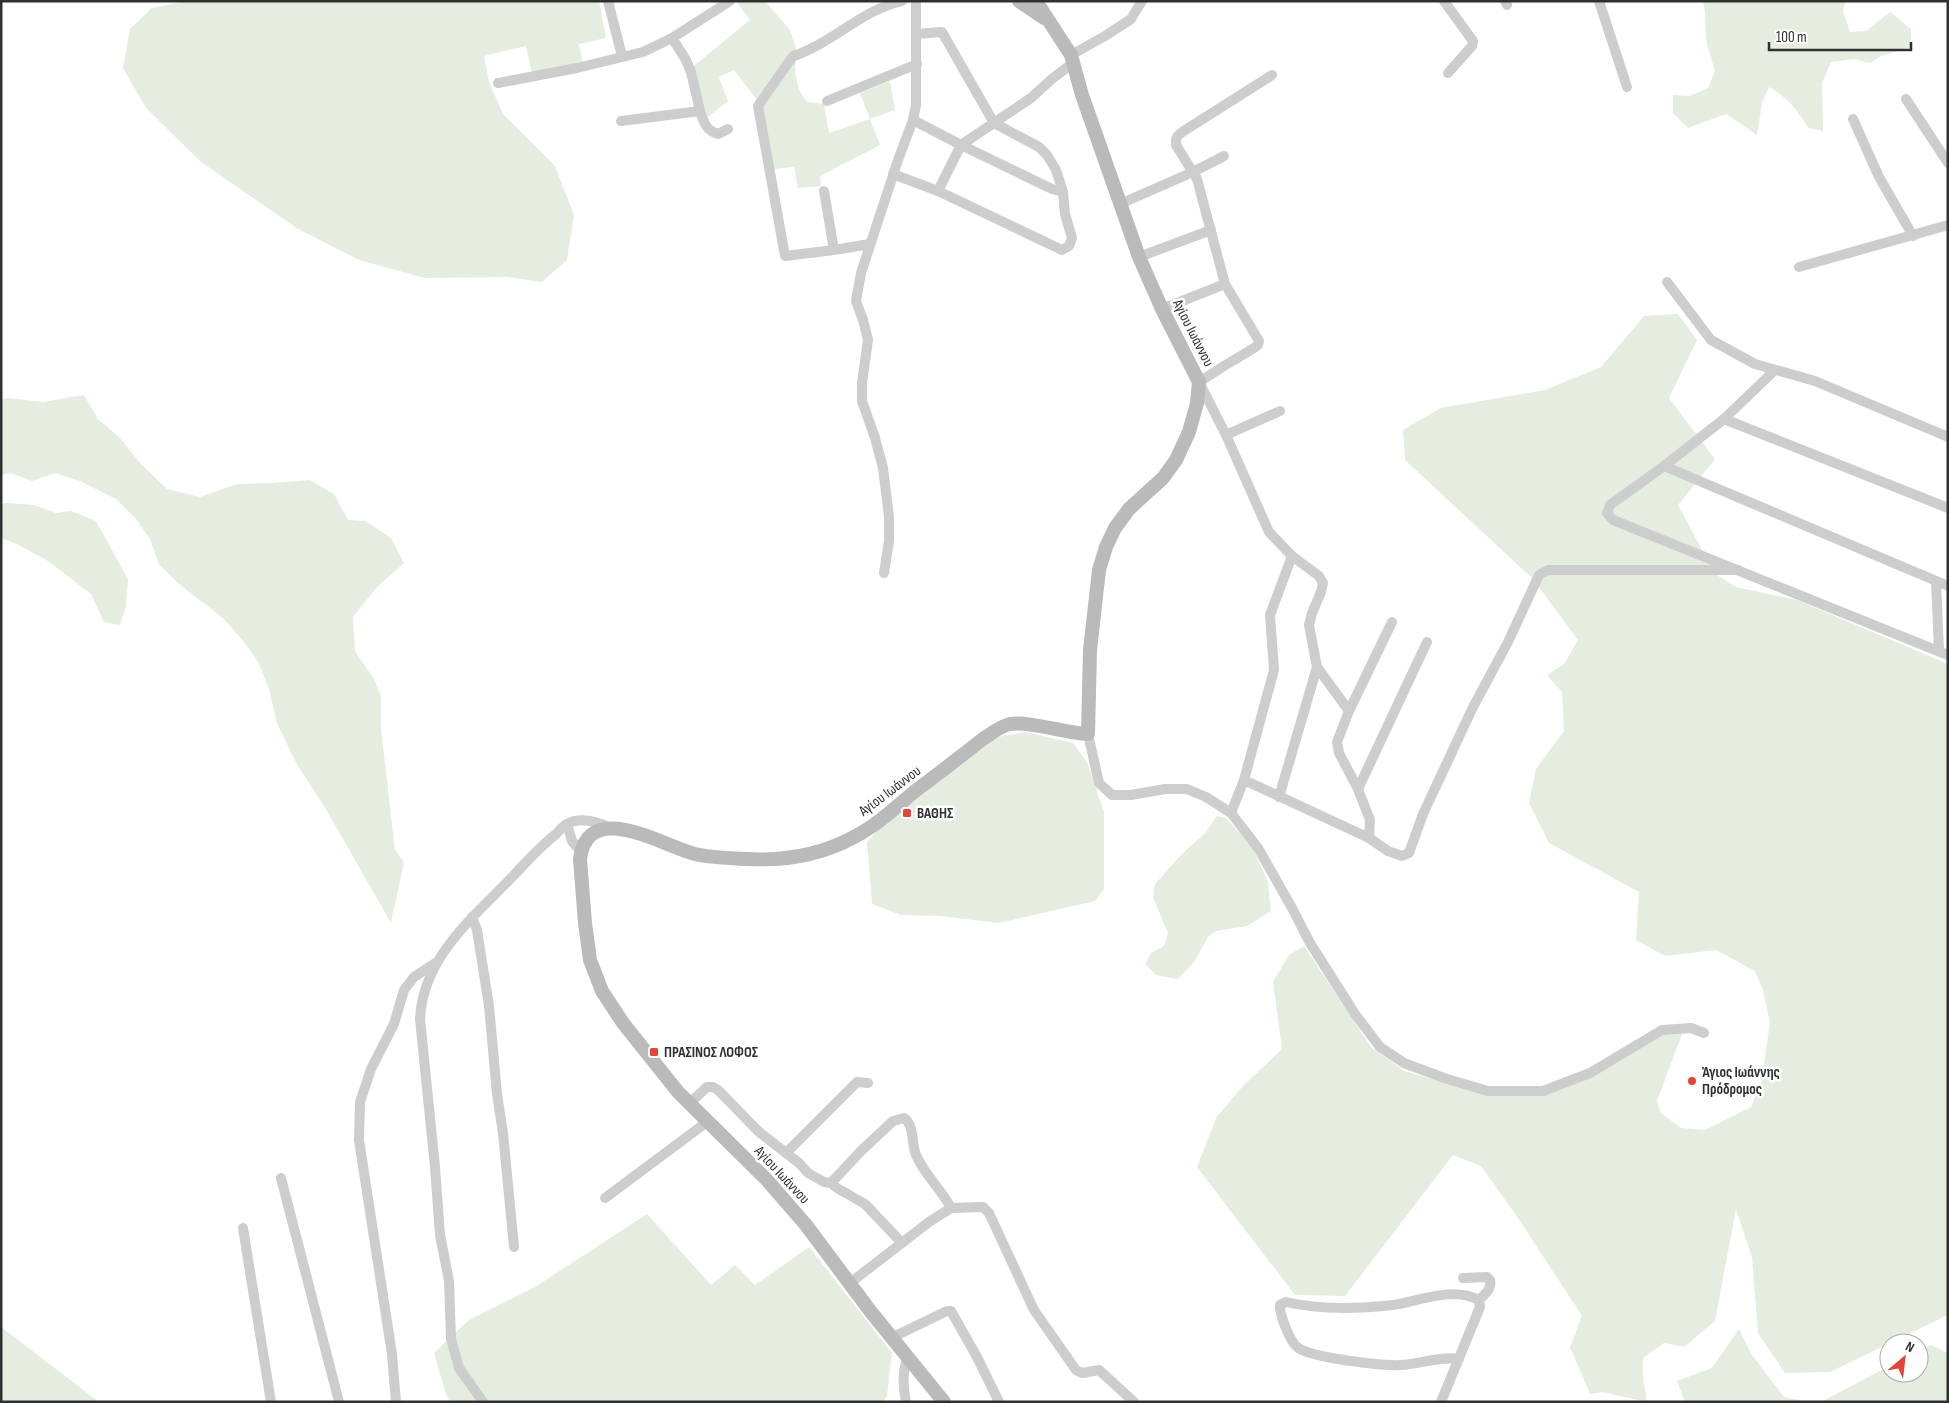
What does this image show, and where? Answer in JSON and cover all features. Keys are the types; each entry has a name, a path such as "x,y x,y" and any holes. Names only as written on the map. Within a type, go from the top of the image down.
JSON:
{"street":[{"path":"608,1 622,56"},
{"path":"498,83 577,68 643,52 672,38 730,1"},
{"path":"870,244 785,256 758,106 793,56 800,55 876,9 890,3 902,1"},
{"path":"884,573 889,540 889,517 883,468 876,438 862,401 862,383 868,340 856,301 861,273 893,174 913,120 916,105 916,1"},
{"name":"Αγίου Ιωάννου","path":"611,828 635,832 697,855 747,859 779,859 805,855 854,837 875,824 983,739 1010,724 1022,724 1088,734 1090,650 1099,570 1106,547 1115,528 1129,510 1163,478 1176,460 1189,432 1197,403 1199,382 1162,309 1139,257 1082,95 1072,59 1047,19 1019,1"},
{"path":"1036,1 1047,19"},
{"path":"938,191 961,145 1031,98 1072,59 1131,19 1142,1"},
{"path":"1444,1 1472,41 1472,46 1448,73"},
{"path":"1600,1 1627,87"},
{"path":"893,174 938,191 1062,250 1069,246 1072,238 1065,214 1063,192 1056,170 1047,155 1039,147 994,123 942,32 916,34"},
{"path":"672,38 691,72 704,124 711,132 718,134 728,129"},
{"path":"827,101 917,64"},
{"path":"1272,75 1177,136 1176,145 1197,179 1225,284 1259,341 1258,345 1199,382 1226,435 1269,532 1292,556 1319,576 1323,582 1309,625 1317,667 1349,711"},
{"path":"1906,99 1948,163"},
{"path":"621,121 700,111"},
{"path":"1853,119 1879,177 1913,236"},
{"path":"913,120 1052,189 1063,192"},
{"path":"1120,204 1193,172 1224,156"},
{"path":"824,190 834,250"},
{"path":"1799,267 1948,225"},
{"path":"1139,257 1210,230"},
{"path":"1667,282 1711,340 1754,364 1815,381 1948,437"},
{"path":"1162,309 1225,284"},
{"path":"1775,370 1724,419 1610,505 1607,513 1613,520 1944,653 1936,581"},
{"path":"1226,435 1280,411"},
{"path":"1724,419 1948,508"},
{"path":"1664,466 1948,586"},
{"path":"1231,813 1244,780 1274,670 1270,614 1292,556"},
{"path":"1244,780 1369,838 1402,856 1408,853 1423,814 1473,707 1508,642 1539,575 1548,570 1738,570"},
{"path":"1369,838 1370,820 1358,789 1339,752 1337,742 1349,711 1392,622"},
{"path":"1358,789 1427,642"},
{"path":"1278,797 1317,667"},
{"path":"1088,734 1099,783 1112,795 1131,795 1165,788 1187,789 1206,797 1231,813 1258,848 1310,943 1355,1014 1380,1047 1404,1062 1444,1078 1488,1091 1543,1091 1590,1074 1662,1030 1691,1028 1704,1033"},
{"path":"483,1402 459,1368 451,1339 448,1281 440,1235 420,1019 421,1004 437,962 445,949 472,917 540,847 568,824 586,820 611,828"},
{"path":"568,824 572,841 581,852 589,837 594,833 611,828"},
{"name":"Αγίου Ιωάννου","path":"581,852 581,880 590,960 602,991 623,1023 689,1104 767,1180 806,1225 944,1402"},
{"path":"472,917 489,1006 514,1247"},
{"path":"396,1402 392,1354 360,1140 360,1102 371,1069 394,1024 404,990 414,977 437,962"},
{"path":"786,1153 857,1082 868,1083"},
{"path":"689,1104 707,1087 713,1087 759,1132 817,1179 831,1183 865,1204 902,1244"},
{"path":"831,1183 893,1120 904,1118 909,1121 916,1154 951,1208"},
{"path":"605,1198 707,1122"},
{"path":"281,1178 339,1402"},
{"path":"850,1283 951,1208 983,1208 986,1210 1034,1310 1076,1370 1082,1373 1099,1370 1134,1402"},
{"path":"243,1228 271,1402"},
{"path":"1464,1278 1487,1277 1490,1280 1491,1284 1487,1292 1479,1300"},
{"path":"1459,1359 1448,1358 1400,1365 1337,1359 1305,1351 1296,1346 1292,1341 1279,1311 1280,1305 1286,1302 1320,1308 1355,1308 1393,1305 1459,1294 1479,1300"},
{"path":"1442,1402 1480,1307 1479,1300"},
{"path":"893,1337 947,1311 951,1311 977,1357 999,1402"},
{"path":"906,1402 903,1380 904,1367 908,1356"}],"shaded area":[{"path":"187,1 599,1 606,38 579,44 584,69 532,74 526,46 484,56 489,82 503,114 555,166 574,215 567,260 542,282 508,277 425,278 359,260 298,229 201,162 146,108 123,68 130,29 152,8"},
{"path":"736,1 765,1 790,30 796,48 795,73 799,90 807,102 824,104 829,133 870,119 880,145 820,176 821,186 798,188 794,167 772,169 763,108 734,70 719,77 728,101 705,119 691,68 750,20"},
{"path":"1703,1 1845,1 1843,11 1850,32 1866,31 1890,12 1911,29 1911,47 1881,56 1870,63 1854,59 1831,62 1822,83 1823,131 1809,128 1787,100 1769,87 1762,103 1757,135 1726,114 1688,128 1673,113 1673,95 1690,96 1708,88 1715,71 1706,41"},
{"path":"890,81 895,110 870,119 860,93"},
{"path":"1678,314 1697,340 1669,398 1715,459 1678,505 1715,574 1736,587 1797,600 1948,664 1948,1315 1911,1333 1879,1333 1879,1348 1830,1372 1785,1373 1758,1333 1752,1257 1736,1209 1715,1321 1684,1347 1664,1343 1643,1358 1643,1376 1647,1402 1603,1392 1590,1394 1570,1347 1582,1316 1518,1218 1481,1166 1453,1155 1345,1296 1295,1295 1197,1167 1216,1118 1242,1087 1282,1049 1273,982 1289,955 1304,946 1371,1047 1404,1071 1461,1087 1559,1089 1671,1028 1682,1034 1657,1101 1661,1113 1681,1128 1705,1130 1751,1107 1761,1083 1770,1023 1763,990 1755,971 1716,950 1665,956 1636,940 1639,892 1549,843 1529,803 1536,769 1564,731 1562,692 1547,675 1564,664 1578,640 1533,579 1405,460 1403,430 1441,408 1545,390 1601,367 1644,316"},
{"path":"84,395 98,419 119,437 141,464 167,489 200,497 237,484 310,480 334,494 348,520 365,521 391,538 404,563 377,587 353,617 355,651 374,679 381,696 381,729 395,850 404,862 391,923 327,811 295,761 277,723 269,689 258,662 245,643 224,619 179,584 159,564 150,539 136,519 116,499 80,481 55,473 32,481 10,473 1,475 1,400 8,398 43,402"},
{"path":"1,504 34,505 56,513 71,511 96,521 128,579 126,606 120,625 104,622 91,594 48,561 17,544 1,538"},
{"path":"1025,732 1073,743 1087,762 1104,812 1104,889 1095,901 999,923 940,916 901,915 872,904 867,842 882,826 998,737"},
{"path":"1217,816 1226,818 1252,847 1268,882 1271,911 1247,926 1216,931 1208,937 1194,962 1178,979 1156,975 1145,964 1151,953 1164,946 1168,933 1153,897 1155,884 1181,855 1205,833"},
{"path":"647,1214 711,1285 735,1265 755,1285 809,1247 892,1353 887,1396 883,1402 450,1402 434,1353 469,1320 535,1287"},
{"path":"1,1327 99,1402 1,1402"},
{"path":"1739,1329 1752,1355 1784,1397 1809,1402 1685,1402 1677,1381 1712,1368"},
{"path":"1931,1345 1948,1353 1948,1402 1821,1402 1879,1371 1879,1383 1929,1383 1929,1346"}],"place":[{"name":"ΒΑΘΗΣ","path":"907,813"},
{"name":"ΠΡΑΣΙΝΟΣ ΛΟΦΟΣ","path":"654,1052"},
{"name":"Άγιος Ιωάννης Πρόδρομος","path":"1692,1081"}]}
